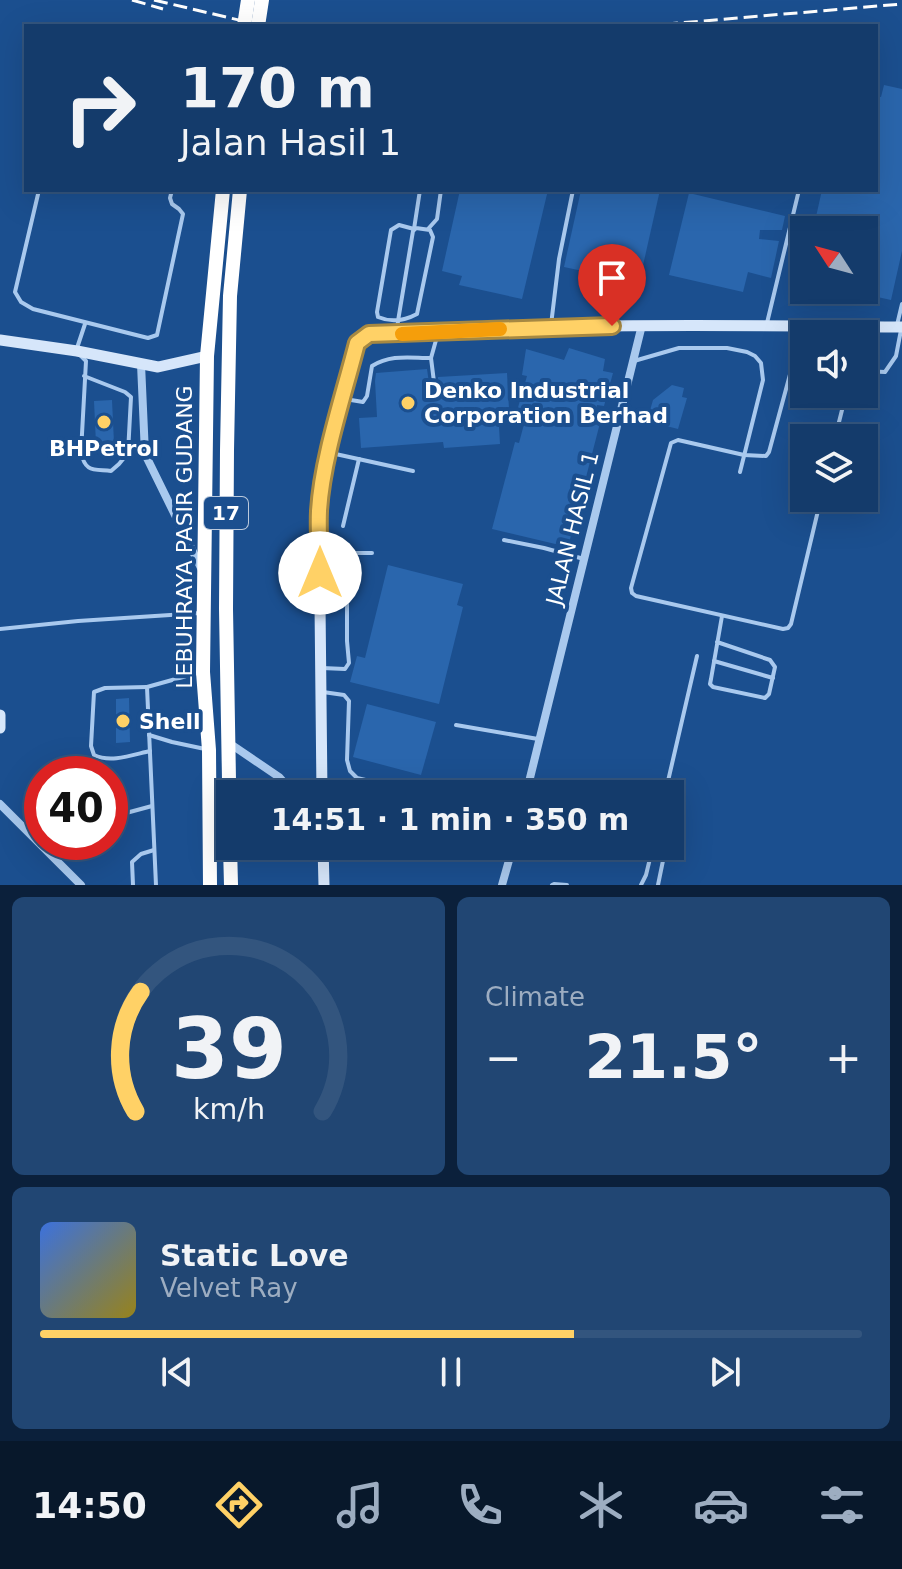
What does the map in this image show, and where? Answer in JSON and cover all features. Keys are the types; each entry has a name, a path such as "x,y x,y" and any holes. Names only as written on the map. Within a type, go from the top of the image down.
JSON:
{"highway":[{"path":"244,24 248,0"},
{"path":"258,24 262,0"},
{"name":"LEBUHRAYA PASIR GUDANG","path":"210,885 209,750 203,672 207,356 223,192"},
{"name":"LEBUHRAYA PASIR GUDANG","path":"229,780 226,593 229,311 240,192"},
{"path":"230,860 231,885"}],"street":[{"path":"322,780 319,509 329,452 357,343 369,334 398,328 438,332 642,325 900,327"},
{"name":"JALAN HASIL 1","path":"530,780 642,325"},
{"path":"0,340 158,367 207,356"},
{"path":"141,364 145,454 204,574"},
{"path":"0,715 0,728"},
{"path":"229,743 282,780"},
{"path":"0,804 81,885"},
{"path":"323,860 324,885"},
{"path":"502,885 509,860"}],"lane":[{"path":"39,192 15,292 21,302 33,309 85,324 153,338 157,335 183,214 172,204 172,192"},
{"path":"398,328 420,192"},
{"path":"428,229 437,219 441,192"},
{"path":"550,327 573,192"},
{"path":"766,326 799,192"},
{"path":"399,225 428,229 433,237 418,313 398,328 378,317 377,312 391,230 399,225"},
{"path":"878,372 885,372 896,356 902,304"},
{"path":"84,376 131,397 128,453 111,471 90,469 82,460 84,376 86,361 77,351 85,324"},
{"path":"434,382 431,358 438,332"},
{"path":"634,361 679,348 727,348 755,356 761,363 763,380 740,472"},
{"path":"342,399 363,402 367,396 372,366 382,360 431,358"},
{"path":"790,374 768,455 744,455 678,440 671,443 632,593 722,616 783,629 790,627 818,512"},
{"path":"329,452 413,471"},
{"path":"343,526 359,459"},
{"path":"504,540 584,559"},
{"path":"320,668 345,669 349,663 347,563 353,553 372,553"},
{"path":"0,629 205,613"},
{"path":"717,642 770,660 775,667 769,694 765,698 710,684 717,642 722,616"},
{"path":"668,780 697,656"},
{"path":"714,661 773,678"},
{"path":"150,751 126,757 103,758 94,755 91,746 94,692 105,688 147,687 203,672"},
{"path":"147,687 156,885"},
{"path":"321,691 344,695 349,701 347,760 350,771 357,778 366,780"},
{"path":"456,725 541,740"},
{"path":"149,735 209,750"},
{"path":"128,812 152,806"},
{"path":"133,885 132,862 141,854 154,850"},
{"path":"641,885 650,860"},
{"path":"658,885 663,860"},
{"path":"552,885 567,885"}],"building":[{"path":"884,85 902,89 902,251 891,300 878,297 878,216 816,216 822,192 878,192 878,96 881,97"},
{"path":"460,192 548,192 522,299 459,285 462,276 442,271"},
{"path":"581,192 660,192 639,283 564,267"},
{"path":"689,193 785,216 782,230 760,230 759,239 779,241 771,278 748,272 743,292 669,275"},
{"path":"569,348 605,359 603,371 613,373 604,406 597,405 594,422 600,423 568,547 492,529 515,442 519,443 527,413 517,411 527,376 522,375 526,349 564,360"},
{"path":"427,369 429,383 434,387 438,385 438,377 507,373 509,409 498,410 500,444 444,448 443,442 361,448 359,418 377,417 376,373"},
{"path":"672,385 684,388 682,397 687,398 678,429 647,421 653,400"},
{"name":"BHPetrol","path":"112,400 114,443 96,444 94,401"},
{"path":"388,565 463,584 457,605 463,607 439,704 350,682 357,656 365,658"},
{"name":"Shell","path":"129,698 130,742 116,743 116,699"},
{"path":"367,704 436,722 421,775 353,757"}],"railway":[{"path":"132,0 163,9"},
{"path":"154,0 256,24"},
{"path":"667,24 902,4"}],"slow traffic":[{"path":"402,334 500,329"}],"place":[{"name":"Denko Industrial Corporation Berhad","path":"408,403"},
{"name":"BHPetrol","path":"104,422"},
{"name":"Shell","path":"123,721"}],"route":[{"path":"320,573 319,509 323,483 357,343 363,337 369,334 612,326"}]}
